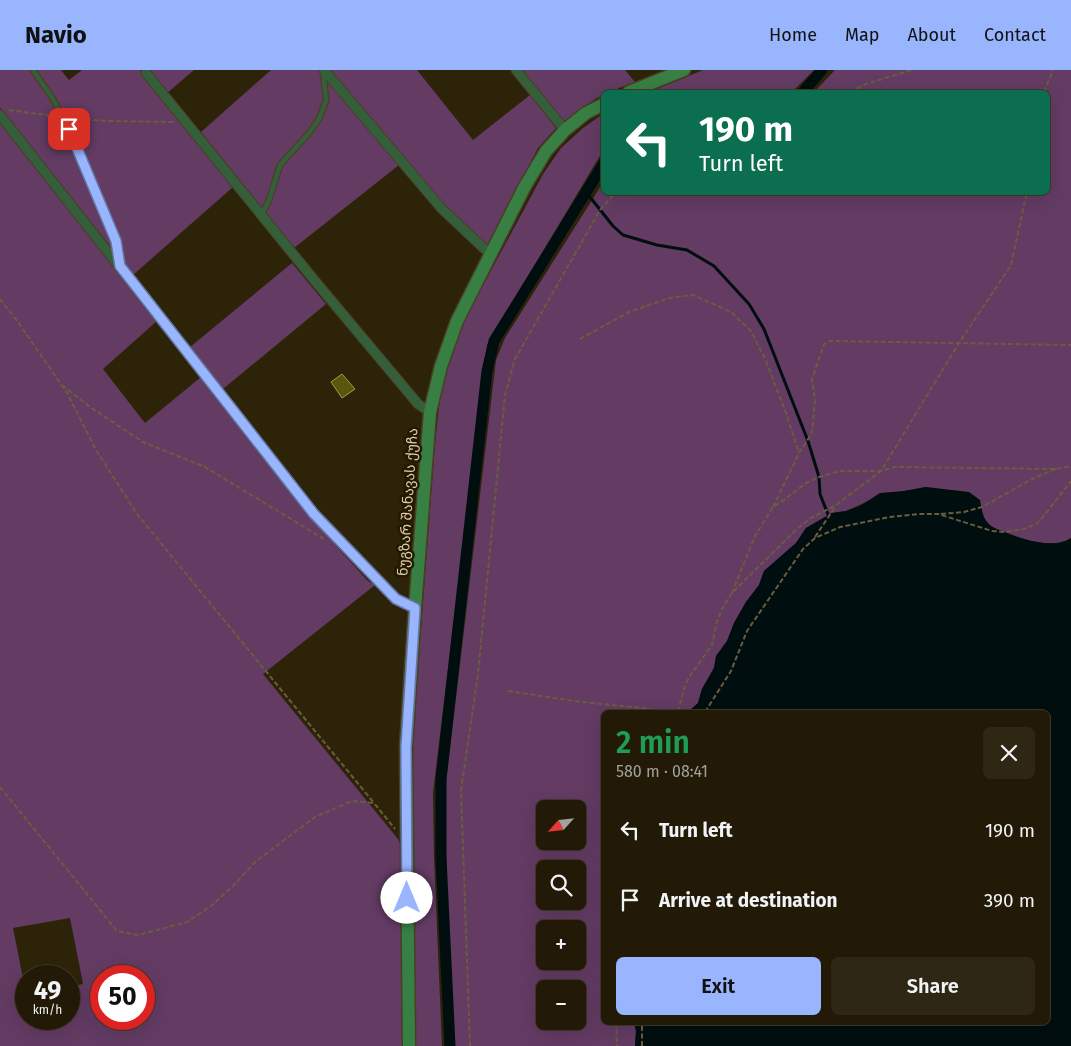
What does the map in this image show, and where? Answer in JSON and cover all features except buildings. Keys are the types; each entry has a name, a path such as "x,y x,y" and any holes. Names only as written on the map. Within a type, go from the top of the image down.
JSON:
{"main road":[{"path":"634,90 681,71"},
{"name":"ნუგზარ შანავას ქუჩა","path":"409,1046 406,747 430,412 441,366 457,321 490,254 539,163 546,151 565,130 586,113 601,106"}],"street":[{"path":"324,70 442,209 490,254"},
{"path":"516,70 565,130"},
{"path":"146,73 418,404 430,412"},
{"path":"0,115 314,514 396,599 415,608"}],"lane":[{"path":"33,70 53,99 69,129 116,241 120,266"},
{"path":"261,215 269,200 280,165 310,132 320,116 326,100 324,70"}],"path":[{"path":"854,90 866,84 912,70"},
{"path":"1045,90 1054,70"},
{"path":"9,110 106,121 186,123"},
{"path":"470,1046 460,791 478,674 505,395 515,359 600,210 613,195"},
{"path":"732,593 798,528 811,518 836,505 881,470 959,343 1011,265 1026,195"},
{"path":"580,339 636,309 669,298 694,295 731,312 751,330 766,361 799,454"},
{"path":"0,299 67,393 96,450 136,514 407,842"},
{"path":"679,710 685,685 712,645 717,620 732,593 755,536 773,507 814,426 815,398 812,379 824,344 836,340 849,342 1071,345"},
{"path":"60,384 90,407 143,442 205,467 325,540"},
{"path":"707,710 731,671 747,631 803,549 815,538 840,527 890,517 964,512 982,507 1036,477 1056,469 1071,466"},
{"path":"773,507 806,483 840,471 881,470 895,467 1056,469"},
{"path":"938,514 992,531 1005,532 1024,529 1036,524 1042,518 1071,481"},
{"path":"815,538 828,514 836,505"},
{"path":"508,691 580,702 652,708 654,710"},
{"path":"0,787 117,931 138,934 187,922 211,906 233,886 254,862 314,817 352,801 374,803"},
{"path":"616,1025 617,1046"},
{"path":"642,1025 642,1046"}],"shaded area":[{"path":"0,70 61,70 69,80 82,70 140,70 233,187 133,275 0,108"},
{"path":"148,70 194,70 166,94"},
{"path":"271,70 319,70 399,165 294,248 201,132"},
{"path":"330,70 417,70 473,140 530,95 556,128 538,148 488,246 445,205"},
{"path":"520,70 625,70 635,82 614,90 601,90 601,96 563,123"},
{"path":"703,70 814,70 794,90 655,90"},
{"path":"835,70 1071,70 1071,538 1055,543 1037,542 996,529 986,521 982,507 926,487 904,491 866,502 846,511 832,513 806,528 796,543 764,571 759,585 746,602 734,623 727,641 716,656 714,668 702,689 698,703 690,710 601,710 601,1025 634,1025 635,1046 453,1046 448,945 445,791 496,360 505,338 601,186 601,195 1050,195 1050,90 816,90"},
{"path":"601,115 601,154 487,345 433,793 442,1046 415,1046 411,762 440,398 449,361 460,328 543,174 561,148"},
{"path":"0,122 157,321 103,369 145,423 201,377 308,515 368,581 375,585 263,674 398,839 401,846 404,1046 0,1046"},
{"path":"292,263 326,304 223,389 190,347"},
{"path":"926,487 969,492 980,500 985,520 994,528 1011,535 1038,542 1056,543 1071,538 1071,1046 635,1046 634,1025 1050,1025 1050,710 690,710 698,703 702,689 714,668 716,656 727,641 734,623 746,602 759,585 764,571 796,543 806,528 832,513 860,506 880,493"}],"waterway":[{"path":"805,90 822,70"},
{"path":"450,1046 441,858 441,779 487,371 494,341 601,168"},
{"path":"586,192 613,226 623,235 657,245 687,250 714,266 749,304 764,329 808,441 819,477 820,494 829,517"}],"route":[{"path":"69,129 116,241 120,266 314,514 396,599 415,608 406,747 407,898"}]}
